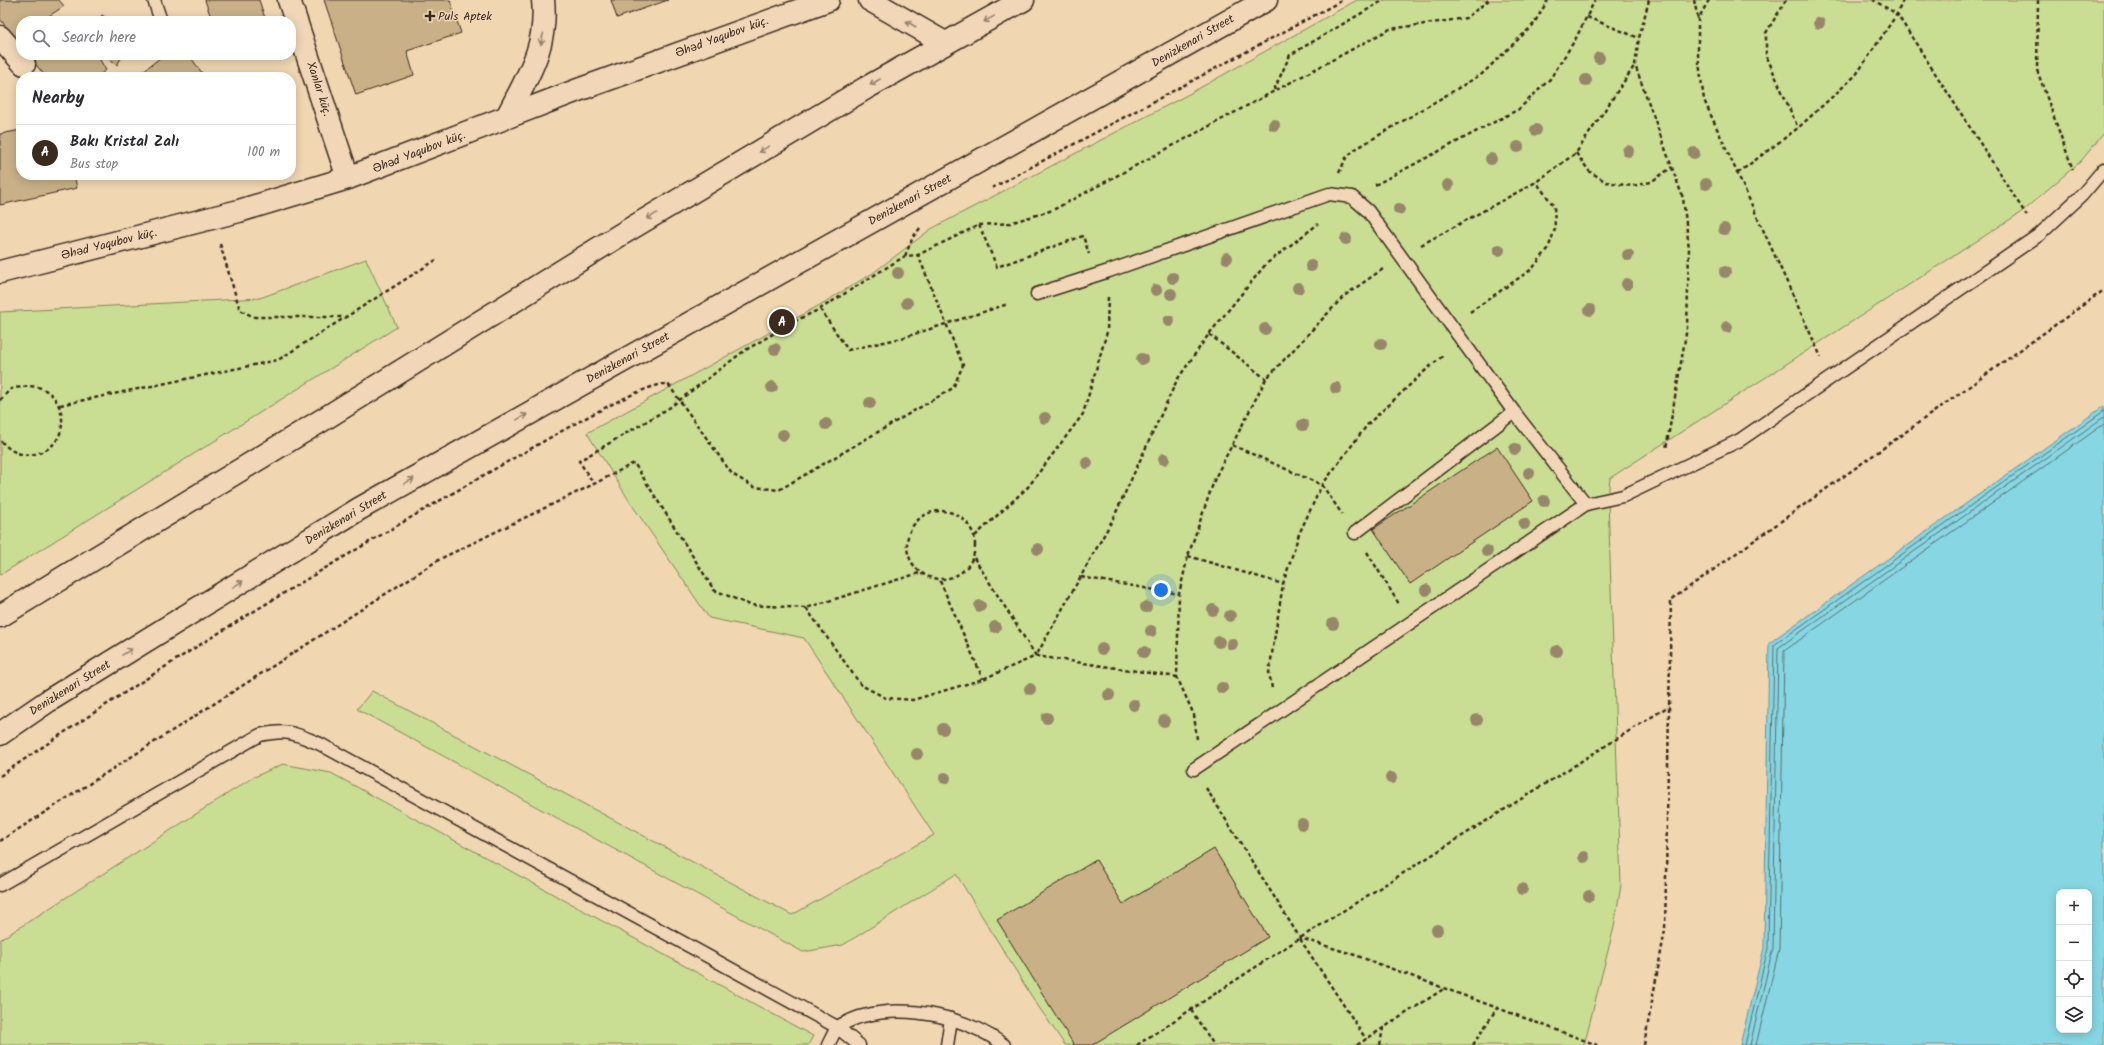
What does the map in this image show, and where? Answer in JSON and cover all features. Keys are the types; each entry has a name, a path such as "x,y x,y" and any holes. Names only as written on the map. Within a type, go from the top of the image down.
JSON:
{"main road":[{"name":"Xanlar küç.","path":"289,0 294,16"},
{"path":"506,117 538,54 544,35 543,0"},
{"name":"Əhəd Yaqubov küç.","path":"0,272 212,218 348,178 506,117 828,0"},
{"path":"870,0 945,43"},
{"path":"0,616 331,415 620,234 866,88 1023,0"},
{"name":"Denizkenari Street","path":"0,734 48,701 359,509 1266,0"},
{"name":"Xanlar küç.","path":"296,21 348,178"},
{"path":"0,37 16,55"},
{"path":"20,60 24,64"}],"lane":[{"path":"154,0 159,16"},
{"path":"1194,769 1586,504 1624,496 1740,440 2039,235 2082,195 2104,169"},
{"path":"1037,294 1109,271 1329,194 1352,197 1368,211 1514,412 1586,504"},
{"path":"1355,533 1514,412"},
{"path":"0,885 260,736 277,732 293,732 320,744 837,1027 859,1045"},
{"path":"828,1045 837,1027 862,1016 886,1012 925,1013 950,1019 969,1025 1004,1045"},
{"path":"947,1045 950,1019"}],"path":[{"path":"985,192 1343,0"},
{"path":"1274,90 1290,55 1384,0"},
{"path":"594,484 579,461 681,400 744,351 795,321 820,309 905,256 918,255 979,225 1010,223 1053,210 1390,29 1466,18 1489,0"},
{"path":"1329,194 1346,158 1354,150 1482,74 1533,25 1548,0"},
{"path":"1036,656 1114,519 1177,380 1209,334 1266,264 1352,197 1519,109 1550,79 1587,17 1595,0"},
{"path":"1366,1040 1194,769 1197,736 1194,715 1177,677 1179,594 1188,556 1215,478 1266,379 1344,296 1400,257 1536,182 1576,153 1635,65 1639,38 1649,0"},
{"path":"1694,0 1698,20 1698,55 1704,100 1830,378"},
{"path":"1698,20 1709,0"},
{"path":"1786,0 1766,33 1766,55 1798,128"},
{"path":"1872,0 1897,14 2039,235"},
{"path":"1738,173 1798,128 1856,75 1897,14 1903,0"},
{"path":"2038,0 2037,70 2082,195"},
{"path":"1587,17 1639,38"},
{"path":"1635,65 1683,198 1689,248 1687,320 1662,477"},
{"path":"1576,153 1589,171 1606,182 1632,186 1651,182 1672,168"},
{"path":"1452,325 1532,269 1548,249 1555,229 1554,206 1536,182"},
{"path":"212,218 240,310 254,317 346,317"},
{"path":"979,225 997,267 1082,236 1096,275"},
{"path":"905,256 914,237 922,226"},
{"path":"0,776 89,715 246,616 445,498 581,420 653,386 663,383 668,384 681,400 732,474 754,487 779,490 953,388 963,365 948,324 918,255"},
{"path":"60,405 278,360 436,260"},
{"path":"975,536 1028,487 1083,414 1107,332 1109,271"},
{"path":"1644,1045 1665,930 1671,600 2104,290"},
{"path":"820,309 848,350 902,338 1008,304"},
{"path":"1209,334 1266,379"},
{"path":"1275,714 1270,673 1282,584 1299,534 1322,485 1368,424 1427,369 1463,341"},
{"path":"0,400 12,389 30,385 47,391 60,405 63,422 58,440 44,452 26,456 9,450 0,440"},
{"path":"1232,445 1322,485 1355,533 1411,623"},
{"path":"0,841 440,559 634,464 714,590 750,604 806,608 919,573"},
{"path":"943,510 964,518 975,536 974,558 961,575 940,581 919,573 907,554 908,533 922,516 943,510"},
{"path":"1188,556 1282,584"},
{"path":"974,558 1036,656"},
{"path":"1080,577 1179,594"},
{"path":"940,581 983,679"},
{"path":"806,608 861,686 886,698 914,700 983,679 1036,656 1177,677"},
{"path":"1137,1045 1300,938 1669,706"},
{"path":"1300,938 1352,954 1597,1045"},
{"path":"1357,1045 1445,988"},
{"path":"1473,1045 1497,1008"},
{"path":"1191,1010 1214,1045"},
{"path":"1380,1045 1383,1027"}],"green space":[{"path":"1357,0 2104,0 2104,133 2081,161 2020,213 1610,478 1608,499 1621,885 1614,927 1584,1045 1065,1045 1034,1000 956,874 843,945 803,952 357,709 372,691 792,915 934,835 804,638 709,618 630,502 587,433 818,306 873,273 931,229 1189,94"},
{"path":"366,259 397,327 0,575 0,312 260,298"},
{"path":"283,764 331,773 813,1036 808,1045 0,1045 0,940 252,778"}],"water":[{"path":"2104,406 2104,1045 1740,1045 1764,948 1769,643"}],"building":[{"path":"0,0 59,0 64,6 49,16 16,16 16,40 0,19"},
{"path":"205,0 259,0 264,16 212,16"},
{"path":"324,0 450,0 461,33 407,51 414,75 356,95"},
{"path":"611,0 668,0 617,18"},
{"path":"32,60 100,60 106,70 103,72 42,72"},
{"path":"110,60 120,60 117,65"},
{"path":"157,60 193,60 201,72 142,72"},
{"path":"16,131 16,180 75,180 77,188 0,205 0,134"},
{"path":"1497,447 1533,501 1410,584 1373,529"},
{"path":"1214,849 1268,937 1092,1045 1074,1045 997,920 1096,860 1123,904"}],"place":[{"name":"Puls Aptek","path":"430,16"},
{"name":"Bakı Kristal Zalı","path":"782,322"}]}
